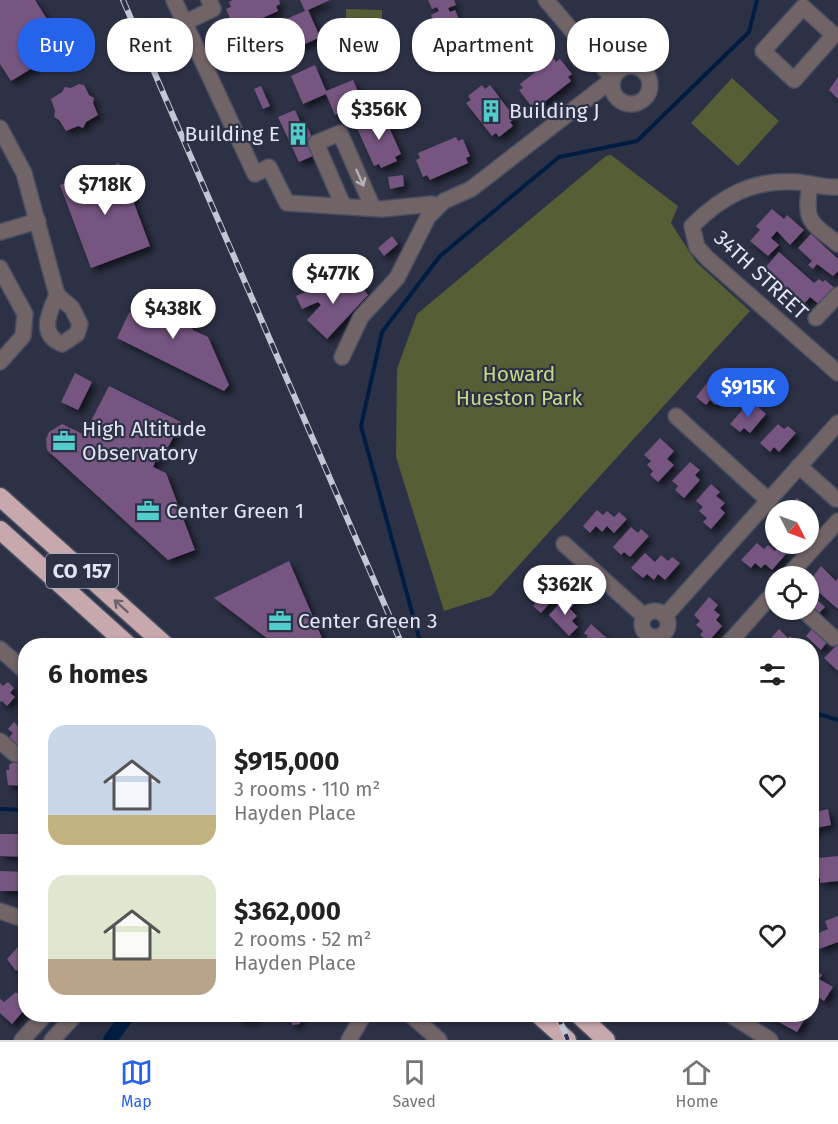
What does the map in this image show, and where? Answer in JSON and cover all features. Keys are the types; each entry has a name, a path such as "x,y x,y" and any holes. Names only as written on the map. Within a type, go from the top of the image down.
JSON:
{"highway":[{"name":"CO 157","path":"0,497 157,638"},
{"name":"CO 157","path":"0,530 120,638"},
{"path":"547,1022 567,1040"},
{"path":"587,1022 606,1040"}],"street":[{"path":"174,0 182,18"},
{"path":"193,19 213,9 209,0"},
{"path":"342,357 361,317 397,278 428,217 437,207 444,201 471,189 613,79 546,0"},
{"path":"803,7 836,35 794,80 763,51 803,7"},
{"path":"193,42 255,174 269,166 287,203 406,209 432,204 437,207"},
{"path":"0,128 24,173 57,295"},
{"path":"343,205 316,143 340,134 373,208"},
{"name":"34TH STREET","path":"810,184 778,181 749,186 729,195 709,209 692,226 697,247 707,258 838,373"},
{"path":"838,187 810,184 806,210 814,225 838,244"},
{"path":"0,232 38,221"},
{"path":"0,268 25,314 23,336 0,362"},
{"path":"816,318 838,295"},
{"path":"676,416 768,500 838,423"},
{"path":"799,466 836,499"},
{"path":"665,616 765,503"},
{"path":"797,566 838,521"},
{"path":"564,544 644,616"},
{"path":"733,638 765,602"},
{"path":"656,611 665,616 668,622 666,631 656,638 648,636 642,629 644,616 656,611"},
{"path":"814,620 834,638"},
{"path":"0,649 18,665"},
{"path":"0,741 18,754"},
{"path":"0,911 18,917"},
{"path":"22,1040 39,1022"},
{"path":"52,1040 68,1022"},
{"path":"349,1040 359,1022"},
{"path":"419,1022 439,1040"},
{"path":"742,1022 770,1040"}],"green space":[{"path":"346,9 382,10 382,18 346,18"},
{"path":"732,78 779,121 738,166 691,123"},
{"name":"Howard Hueston Park","path":"611,155 678,206 671,223 696,262 750,311 491,596 444,611 396,457 397,369 417,314 606,156"}],"building":[{"path":"0,0 35,0 46,18 18,18 18,72 26,72 11,81 0,64"},
{"path":"233,0 279,0 280,4 276,6 278,11 262,18 230,18 226,9 231,7 229,2"},
{"path":"300,0 330,0 308,10 317,30 317,38 305,44 305,18 289,18 305,11"},
{"path":"428,0 454,0 456,5 448,8 450,12 455,10 459,18 432,18 431,15 439,11 437,7 432,9"},
{"path":"560,59 567,68 567,72 572,74 568,77 571,81 538,107 535,103 531,106 519,90 523,88 520,84 535,72 555,72 555,61"},
{"path":"315,65 326,91 353,80 363,103 335,115 326,94 303,104 291,76 305,72 305,70"},
{"path":"838,77 838,99 829,90"},
{"path":"79,84 84,85 89,95 94,98 93,103 98,115 86,122 83,128 78,126 66,131 59,120 54,117 55,111 51,99 62,92 65,87 71,88"},
{"name":"Building J","path":"482,85 485,89 490,85 515,118 510,122 513,126 499,137 496,133 492,136 466,103 471,100 468,96"},
{"path":"261,86 270,106 263,109 254,89"},
{"name":"Building E","path":"295,110 304,130 308,128 312,138 308,140 315,155 299,162 278,117"},
{"path":"376,114 378,119 384,116 401,154 395,157 397,161 381,168 379,164 374,166 357,128 362,126 360,121"},
{"path":"456,137 458,141 463,139 470,156 466,158 468,163 430,180 427,175 423,177 416,160 420,158 418,153"},
{"path":"119,163 150,246 91,268 60,185"},
{"path":"403,175 404,186 390,189 388,177"},
{"path":"772,209 784,219 787,215 804,230 790,245 777,231 771,238 779,245 768,256 750,241 760,230 756,226"},
{"path":"811,234 838,259 838,271 833,276 817,264 813,269 808,265 812,261 798,248"},
{"path":"392,236 398,244 384,256 378,248"},
{"path":"779,252 814,283 819,279 823,282 825,280 836,289 821,306 810,297 804,304 764,269"},
{"path":"348,276 356,284 358,282 368,295 327,339 307,320 321,305 318,302 302,309 296,296 324,284 333,293"},
{"path":"177,292 193,330 208,337 229,385 224,391 117,338 129,313"},
{"path":"75,373 92,382 78,410 61,402"},
{"path":"712,377 720,384 723,380 731,387 715,405 710,400 706,405 696,397"},
{"name":"Center Green 1","path":"109,386 181,422 163,457 157,457 153,467 166,473 195,550 168,560 47,450 46,439 49,432 62,424 87,436 95,422 91,421"},
{"path":"747,405 753,410 757,406 766,414 750,433 744,428 740,432 730,424"},
{"path":"778,424 784,429 788,426 796,433 779,452 774,447 770,452 760,443"},
{"path":"660,438 674,451 667,459 674,465 658,482 650,475 653,471 647,465 651,461 644,455"},
{"path":"690,462 700,470 695,475 700,480 684,498 675,490 678,486 672,481"},
{"path":"711,484 720,492 716,496 725,503 720,508 725,513 711,529 703,522 707,518 699,511 703,507 696,501"},
{"path":"597,510 603,515 607,511 614,517 619,512 627,519 614,533 607,526 602,532 596,526 590,533 583,526"},
{"path":"631,527 638,533 641,529 649,536 630,557 624,552 621,555 613,547"},
{"path":"757,543 765,548 765,554 786,554 776,566 765,564 761,568 755,563 751,568 741,560"},
{"path":"645,553 655,562 661,555 668,561 672,557 680,563 665,580 658,574 654,580 647,574 643,578 631,568"},
{"name":"Center Green 3","path":"289,561 322,638 267,638 214,598"},
{"path":"821,566 836,581 838,578 838,609 819,593"},
{"path":"543,568 551,575 547,579 555,586 551,591 556,596 541,613 533,606 537,601 531,595 535,591 528,585"},
{"path":"567,596 575,603 570,609 577,616 572,621 578,627 569,636 549,615"},
{"path":"709,597 718,605 714,610 720,615 716,620 722,626 712,638 703,638 700,635 703,631 696,625 700,621 694,615"},
{"path":"819,602 825,607 819,613"},
{"path":"591,624 607,638 586,638 588,636 584,633"},
{"path":"779,629 788,638 771,638"},
{"path":"812,629 827,642 821,650 819,638 806,636"},
{"path":"838,644 838,671 824,658"},
{"path":"8,682 14,688 10,693 15,697 7,706 2,701 0,702 0,683 3,686"},
{"path":"14,722 18,726 18,746 8,739 13,733 8,729"},
{"path":"18,763 18,786 8,785 6,770 9,770 9,765"},
{"path":"828,809 831,825 819,827 819,811"},
{"path":"0,834 18,834 18,857 0,856"},
{"path":"838,856 838,881 820,883 819,858"},
{"path":"0,871 18,872 18,891 0,891"},
{"path":"838,916 838,942 819,949 819,933 828,929 825,921"},
{"path":"18,947 18,970 16,971 7,959"},
{"path":"819,979 833,987 824,1001 819,998"},
{"path":"16,992 18,994 18,1017 12,1024 0,1013 0,999 4,1002"},
{"path":"779,1022 803,1022 797,1032"}],"waterway":[{"path":"419,638 361,426 382,332 440,256 559,157 637,141 749,32 757,0"},
{"path":"819,714 838,720"},
{"path":"0,809 18,810"},
{"path":"110,1040 123,1022"}],"railway":[{"path":"123,0 399,638"},
{"path":"560,1022 568,1040"}],"place":[{"name":"Building J","path":"491,111"},
{"name":"Building E","path":"298,134"},
{"name":"High Altitude Observatory","path":"64,441"},
{"name":"Center Green 1","path":"148,511"},
{"name":"Center Green 3","path":"280,621"}]}
